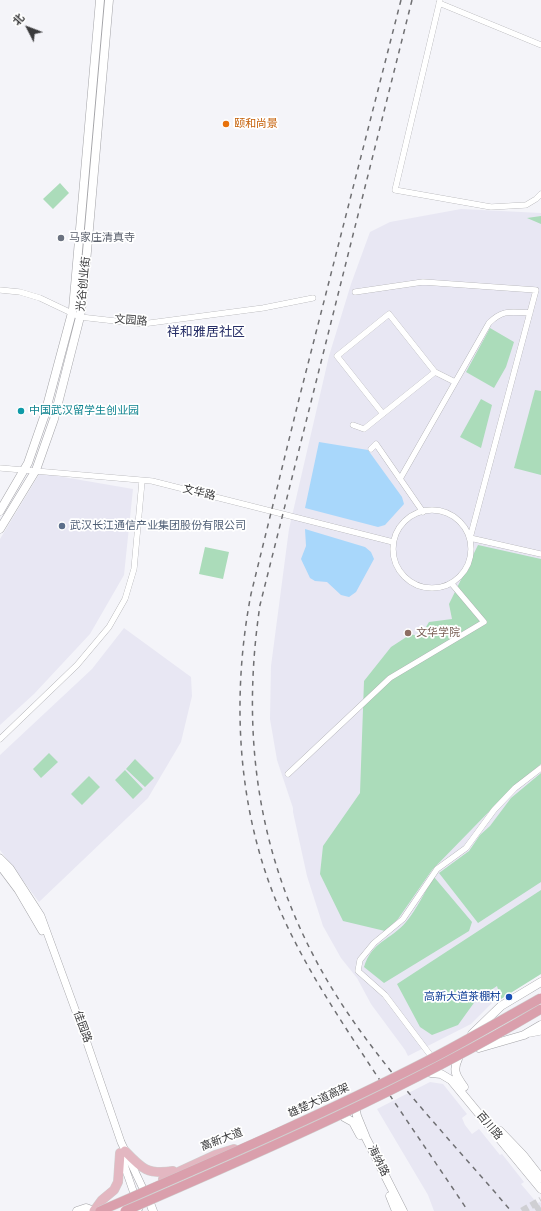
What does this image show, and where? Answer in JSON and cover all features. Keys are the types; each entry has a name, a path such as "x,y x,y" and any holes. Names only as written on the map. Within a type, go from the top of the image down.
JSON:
{"highway":[{"path":"484,1030 541,991"},
{"name":"雄楚大道高架","path":"100,1211 287,1129 419,1065 484,1030 541,996"},
{"name":"雄楚大道高架","path":"125,1211 365,1103 461,1054 541,1009"}],"main road":[{"name":"光谷创业街","path":"0,511 24,470 44,417 72,313 76,284 100,0"},
{"name":"光谷创业街","path":"0,529 36,470 54,419 80,317 84,297 109,0"},
{"path":"472,1034 501,1006 541,982"},
{"path":"418,1062 541,996"},
{"path":"429,1075 541,1013"},
{"path":"478,1048 524,1035 541,1025"},
{"name":"百川路","path":"458,1059 455,1065 457,1077 501,1132 523,1155 541,1178"},
{"name":"百川路","path":"429,1075 441,1074 451,1080 541,1189"},
{"name":"高新大道","path":"93,1211 215,1155 242,1146 359,1091"},
{"path":"137,1210 151,1208 249,1160 367,1106"},
{"name":"海纳路","path":"356,1111 366,1138 403,1211"},
{"name":"海纳路","path":"344,1117 353,1122 396,1211"},
{"path":"242,1146 236,1152 236,1156 239,1159 249,1160"},
{"path":"122,1152 141,1167 153,1172 181,1170"},
{"path":"77,1211 86,1208 93,1211 102,1200 114,1190 118,1182 122,1152"}],"street":[{"path":"541,45 439,2 395,190 491,207 526,205 541,194"},
{"path":"355,292 424,282 538,290 530,313 470,538 471,552 468,564 462,575 452,584 440,588 427,589 414,585 404,577 396,567 393,554 393,542 398,529 406,519 431,510 444,512 455,517 464,527 470,538 541,554"},
{"name":"文园路","path":"0,290 20,292 40,298 80,317 142,324 263,308 313,298"},
{"path":"400,479 489,323 497,315 505,312 530,313"},
{"path":"383,414 337,356 389,314 435,372 455,382"},
{"path":"353,425 364,429 435,372"},
{"path":"371,449 376,444 423,512"},
{"name":"文华路","path":"0,468 36,470 142,482 152,481 393,542"},
{"path":"0,739 77,665 109,627 125,599 134,569 142,482"},
{"path":"288,774 390,678 484,622 452,584"},
{"path":"431,1056 385,995 358,971 360,960 374,943 403,919 437,869 466,848 494,810 515,788 541,768"},
{"name":"佳园路","path":"0,858 10,868 41,916 122,1152"},
{"name":"佳园路","path":"0,866 18,890 40,927 56,965 122,1152 138,1191 151,1208"},
{"path":"524,1035 541,1032"},
{"name":"佳园路","path":"137,1210 138,1191"}],"shaded area":[{"name":"文华学院","path":"461,209 541,213 541,973 495,1000 471,1024 408,1056 371,1004 357,978 341,958 323,926 307,876 293,808 277,760 270,719 271,666 289,529 329,356 351,284 370,232 390,222"},
{"path":"40,473 133,489 124,575 90,634 34,694 0,725 0,539"},
{"path":"124,628 191,677 192,696 181,742 148,798 39,902 0,850 0,755 92,669"},
{"path":"430,1082 443,1084 467,1114 462,1118 465,1125 472,1134 479,1129 500,1155 502,1154 524,1182 521,1184 537,1203 541,1203 541,1211 434,1211 428,1195 377,1109"}],"green space":[{"path":"60,183 69,193 53,209 43,199"},
{"path":"541,216 541,224 527,218"},
{"path":"490,328 514,342 506,367 494,388 466,372"},
{"path":"535,390 541,391 541,475 514,468"},
{"path":"481,399 492,405 481,448 460,437"},
{"path":"478,545 541,559 541,764 512,788 432,870 398,919 385,931 343,921 320,874 323,846 360,793 364,681 391,647 411,634 420,637 429,622 452,619 449,604"},
{"path":"205,547 229,552 223,579 199,574"},
{"path":"49,753 58,762 41,778 33,769"},
{"path":"135,759 154,778 145,787 126,769"},
{"path":"125,770 143,789 133,799 115,780"},
{"path":"541,773 541,882 478,923 439,873 469,851 480,835 490,826 511,798"},
{"path":"89,776 100,787 82,805 71,794"},
{"path":"434,877 472,922 469,931 384,983 364,967 367,958 377,946 406,922"},
{"path":"541,890 541,974 501,999 497,986 476,1000 458,1025 432,1035 420,1027 397,984"}],"water":[{"path":"319,442 368,450 402,497 404,504 385,525 378,527 305,508"},
{"path":"305,529 365,547 371,552 374,559 356,592 349,597 341,595 327,582 315,581 310,578 301,559 306,546"}],"tunnel":[{"path":"522,1211 541,1200"},
{"path":"536,1211 541,1208"}],"railway":[{"path":"401,0 299,399 251,594 241,673 240,713 242,753 246,793 254,832 265,871 288,927 316,981 338,1016 468,1211"},
{"path":"412,0 260,605 254,660 252,713 256,765 264,817 277,867 295,916 318,965 347,1012 385,1064 426,1114 511,1211"}],"place":[{"name":"颐和尚景","path":"226,124"},
{"name":"马家庄清真寺","path":"61,238"},
{"name":"中国武汉留学生创业园","path":"21,411"},
{"name":"武汉长江通信产业集团股份有限公司","path":"62,526"},
{"name":"文华学院","path":"408,633"},
{"name":"高新大道茶棚村","path":"509,997"}],"district":[{"name":"祥和雅居社区","path":"206,333"}]}
